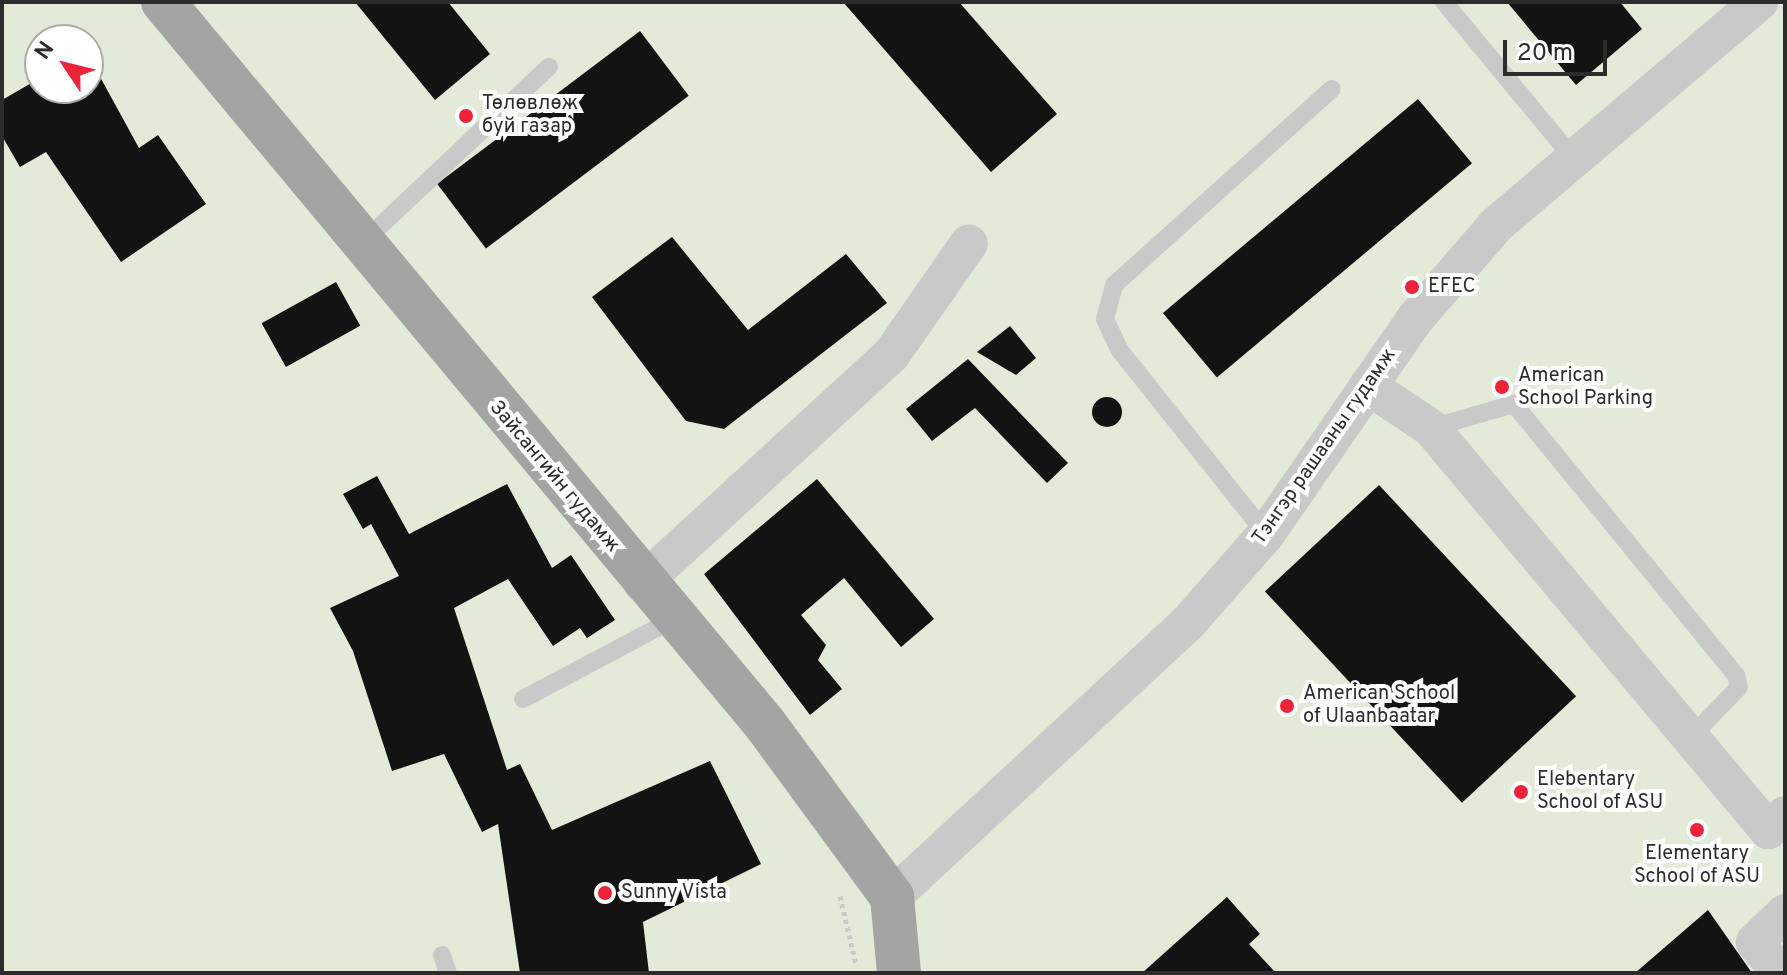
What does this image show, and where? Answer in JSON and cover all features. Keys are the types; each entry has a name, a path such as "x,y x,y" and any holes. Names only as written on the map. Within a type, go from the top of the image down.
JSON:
{"main road":[{"name":"Зайсангийн гудамж","path":"163,2 360,245 672,620 765,724 892,897"},
{"path":"892,897 899,973"}],"street":[{"name":"Тэнгэр рашааны гудамж","path":"892,897 1187,624 1266,534 1368,386 1470,253 1573,158 1759,2"},
{"path":"642,583 891,355 969,243"},
{"path":"1368,386 1431,428 1690,738 1779,832"},
{"path":"1780,973 1755,942 1785,913"}],"lane":[{"path":"1444,2 1573,158"},
{"path":"360,245 549,67"},
{"path":"1266,534 1119,349 1105,319 1114,285 1332,89"},
{"path":"1431,428 1514,404 1736,675 1739,687 1690,738"},
{"path":"523,699 672,620"}],"green space":[{"path":"2,2 1785,2 1785,973 2,973"}],"building":[{"path":"355,2 448,2 490,54 435,100"},
{"path":"843,2 959,2 1057,114 991,172"},
{"path":"1507,2 1620,2 1642,29 1576,85"},
{"path":"640,31 689,96 486,249 437,184"},
{"path":"104,84 139,148 158,135 206,204 121,262 46,152 20,167 2,136 2,100 24,87 24,104 104,104"},
{"path":"1418,99 1472,163 1217,377 1163,313"},
{"path":"672,237 748,330 846,254 887,303 724,429 686,421 592,297"},
{"path":"336,282 360,326 286,367 262,323"},
{"path":"1010,326 1036,358 1016,375 977,352"},
{"path":"968,359 1068,463 1047,483 975,408 932,441 906,409"},
{"path":"1107,397 1113,398 1121,406 1121,418 1113,426 1107,427 1101,426 1093,418 1092,412 1093,406 1101,398"},
{"path":"377,476 409,534 507,484 552,568 571,555 615,620 587,638 580,628 553,646 508,579 454,608 507,770 520,764 552,830 710,761 761,864 643,922 649,973 520,973 498,824 482,832 444,754 392,771 353,651 330,608 399,576 371,524 363,529 343,494"},
{"path":"817,479 934,619 901,647 844,578 801,615 826,645 818,660 842,689 810,715 704,574"},
{"path":"1379,485 1576,696 1462,803 1265,591"},
{"path":"1227,897 1260,934 1249,944 1276,973 1142,973"},
{"path":"1708,910 1752,973 1635,973"}],"place":[{"name":"Төлөвлөж буй газар","path":"466,116"},
{"name":"EFEC","path":"1412,287"},
{"name":"American School Parking","path":"1502,387"},
{"name":"American School of Ulaanbaatar","path":"1287,706"},
{"name":"Elebentary School of ASU","path":"1521,792"},
{"name":"Elementary School of ASU","path":"1697,830"},
{"name":"Sunny Vista","path":"605,893"}]}
